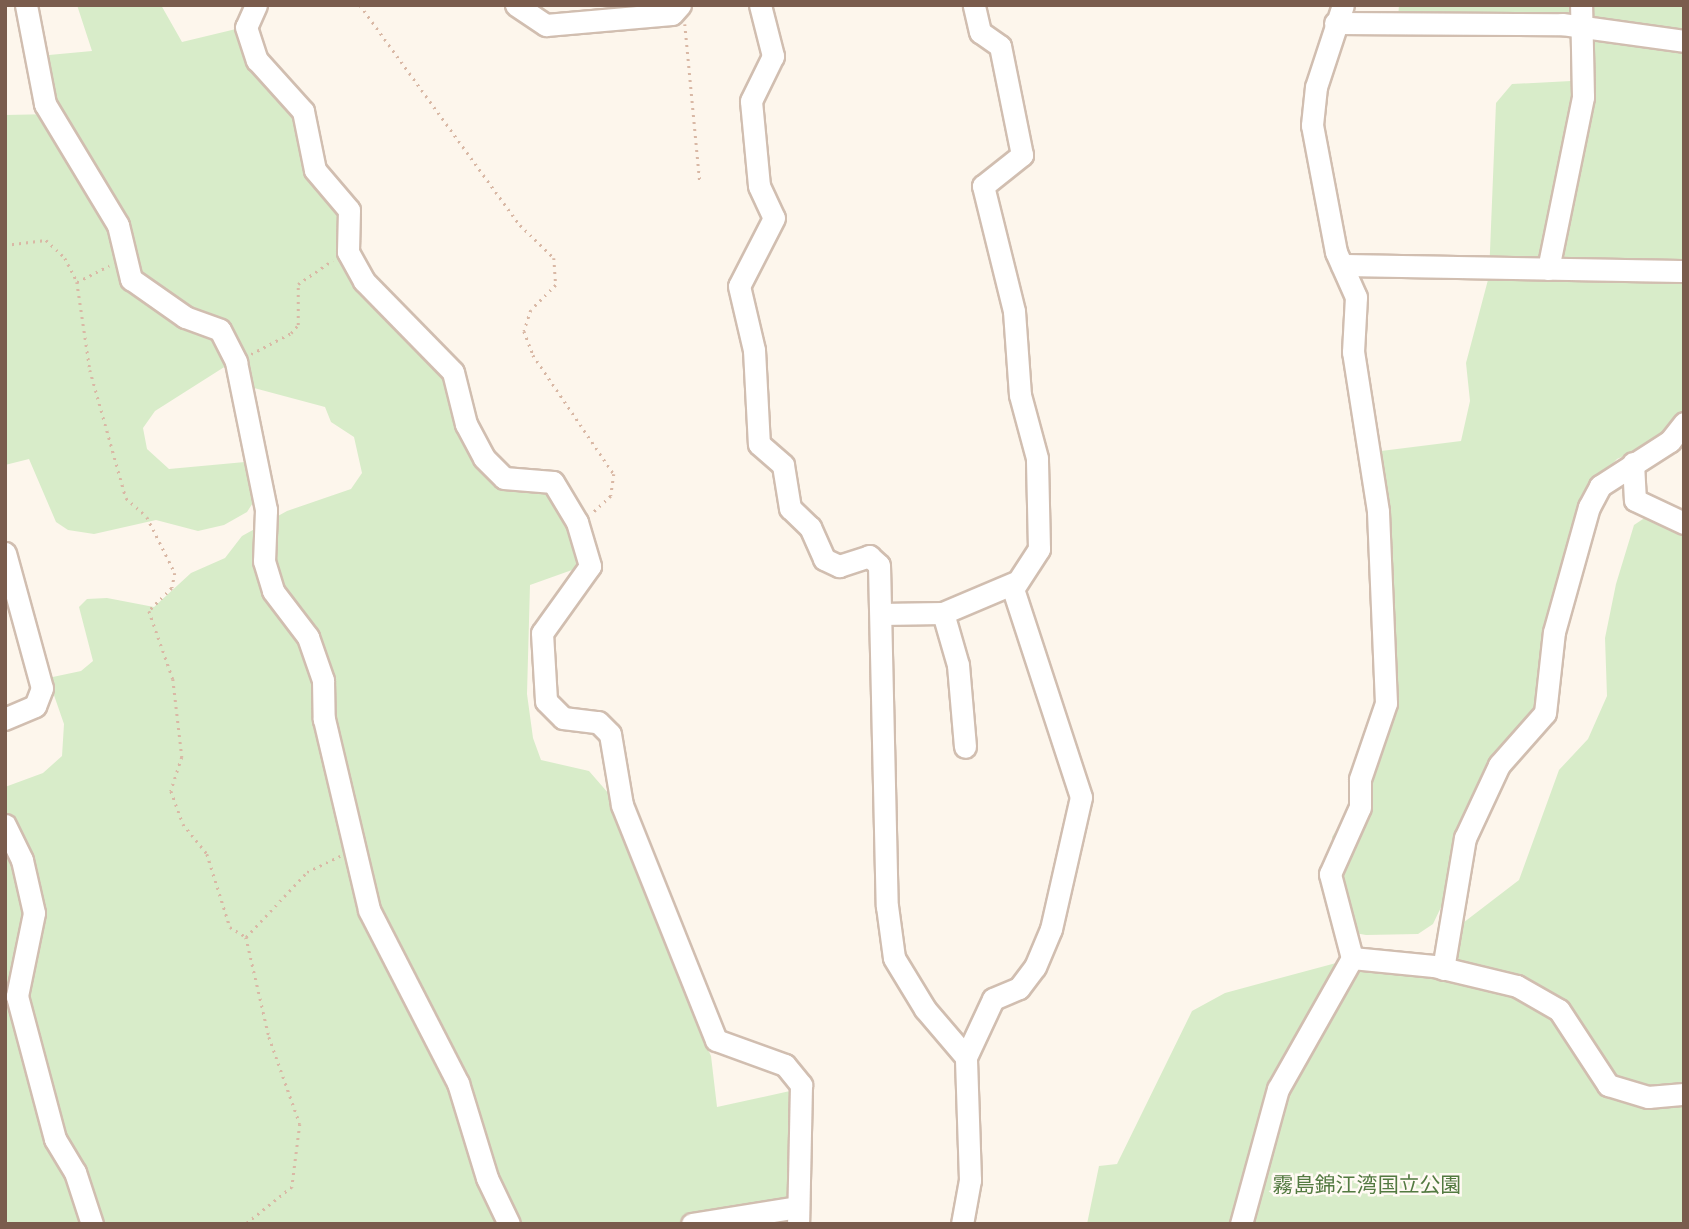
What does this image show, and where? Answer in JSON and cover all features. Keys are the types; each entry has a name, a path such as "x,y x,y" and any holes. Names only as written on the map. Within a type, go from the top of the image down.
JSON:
{"street":[{"path":"26,5 45,104 118,225 124,259 140,288 220,330 236,362 266,510 264,561 273,591 309,637 323,680 324,719 369,910 458,1083 487,1178 509,1224"},
{"path":"256,5 246,27 257,60 303,111 315,170 349,210 348,253 364,281 453,372 466,424 484,458 504,478 554,482 577,522 590,566 542,633 546,701 563,718 598,722 610,734 622,806 716,1040 785,1065 801,1085 798,1215 692,1224"},
{"path":"516,5 546,24 678,7"},
{"path":"760,5 773,56 751,101 760,186 774,218 739,286 754,350 759,444 783,465 790,508 810,527 824,559 839,566 869,556 878,565 887,906 894,958 925,1009 966,1057"},
{"path":"881,614 943,613 1014,583 1039,549 1037,458 1020,395 1014,311 983,186 1022,155 1000,46 979,32 974,5"},
{"path":"1241,1224 1278,1089 1352,958 1330,874 1360,807 1360,779 1386,703 1378,511 1359,416 1355,289 1342,265 1312,125 1339,14 1581,16 1684,40"},
{"path":"1548,269 1583,97 1581,16"},
{"path":"1342,265 1684,271"},
{"path":"1448,969 1465,838 1499,765 1545,713 1554,632 1585,517 1600,486 1670,442 1684,423"},
{"path":"1633,463 1634,500 1684,523"},
{"path":"5,553 42,688 35,706 5,719"},
{"path":"962,1224 970,1180 966,1057 993,999 1019,988 1035,967 1051,929 1081,797 1014,583"},
{"path":"943,613 958,666 965,747"},
{"path":"5,825 22,860 34,913 17,996 55,1139 75,1172 92,1224"},
{"path":"1352,958 1448,969 1500,979 1559,1010 1608,1086 1647,1097 1684,1094"}],"path":[{"path":"360,5 520,225 554,258 556,285 526,320 526,342 614,474 611,496 577,522"},
{"path":"678,7 692,45 700,183"},
{"path":"5,245 46,240 77,282 90,370 126,498 147,517 175,573 172,588 149,611 173,679 183,757 171,791 183,824 208,854 230,927 246,937 269,1037 300,1124 292,1187 246,1224"},
{"path":"236,362 291,333 298,325 302,276 348,253"},
{"path":"77,282 124,259"},
{"path":"246,937 307,872 354,850"}],"green space":[{"path":"77,5 161,5 182,42 236,29 291,109 309,176 336,196 344,260 442,376 487,475 515,490 545,487 568,513 584,557 572,570 530,585 527,694 533,738 541,760 589,771 609,794 647,883 700,975 697,1026 711,1056 717,1107 790,1091 796,1224 5,1224 5,787 43,773 62,756 64,724 48,678 81,671 93,661 79,607 87,599 107,598 154,607 191,573 225,558 242,536 287,511 351,489 362,473 354,437 331,422 325,407 254,388 244,371 229,364 155,411 143,428 147,449 169,469 245,462 251,468 256,498 247,512 224,525 198,531 156,520 94,534 68,530 56,522 29,459 5,465 5,115 54,114 49,55 92,51"},
{"path":"1399,5 1684,5 1684,419 1669,437 1617,459 1593,486 1570,530 1534,712 1433,924 1418,934 1366,935 1344,931 1332,837 1359,794 1385,707 1373,458 1381,451 1461,441 1470,401 1466,363 1489,276 1496,103 1512,84 1590,80 1587,21 1398,18"},
{"name":"霧島錦江湾国立公園","path":"1646,517 1684,523 1684,1224 1087,1224 1099,1166 1117,1164 1192,1011 1225,993 1351,959 1408,951 1440,958 1459,926 1519,880 1559,770 1588,739 1607,696 1605,638 1616,584 1634,525"}]}
